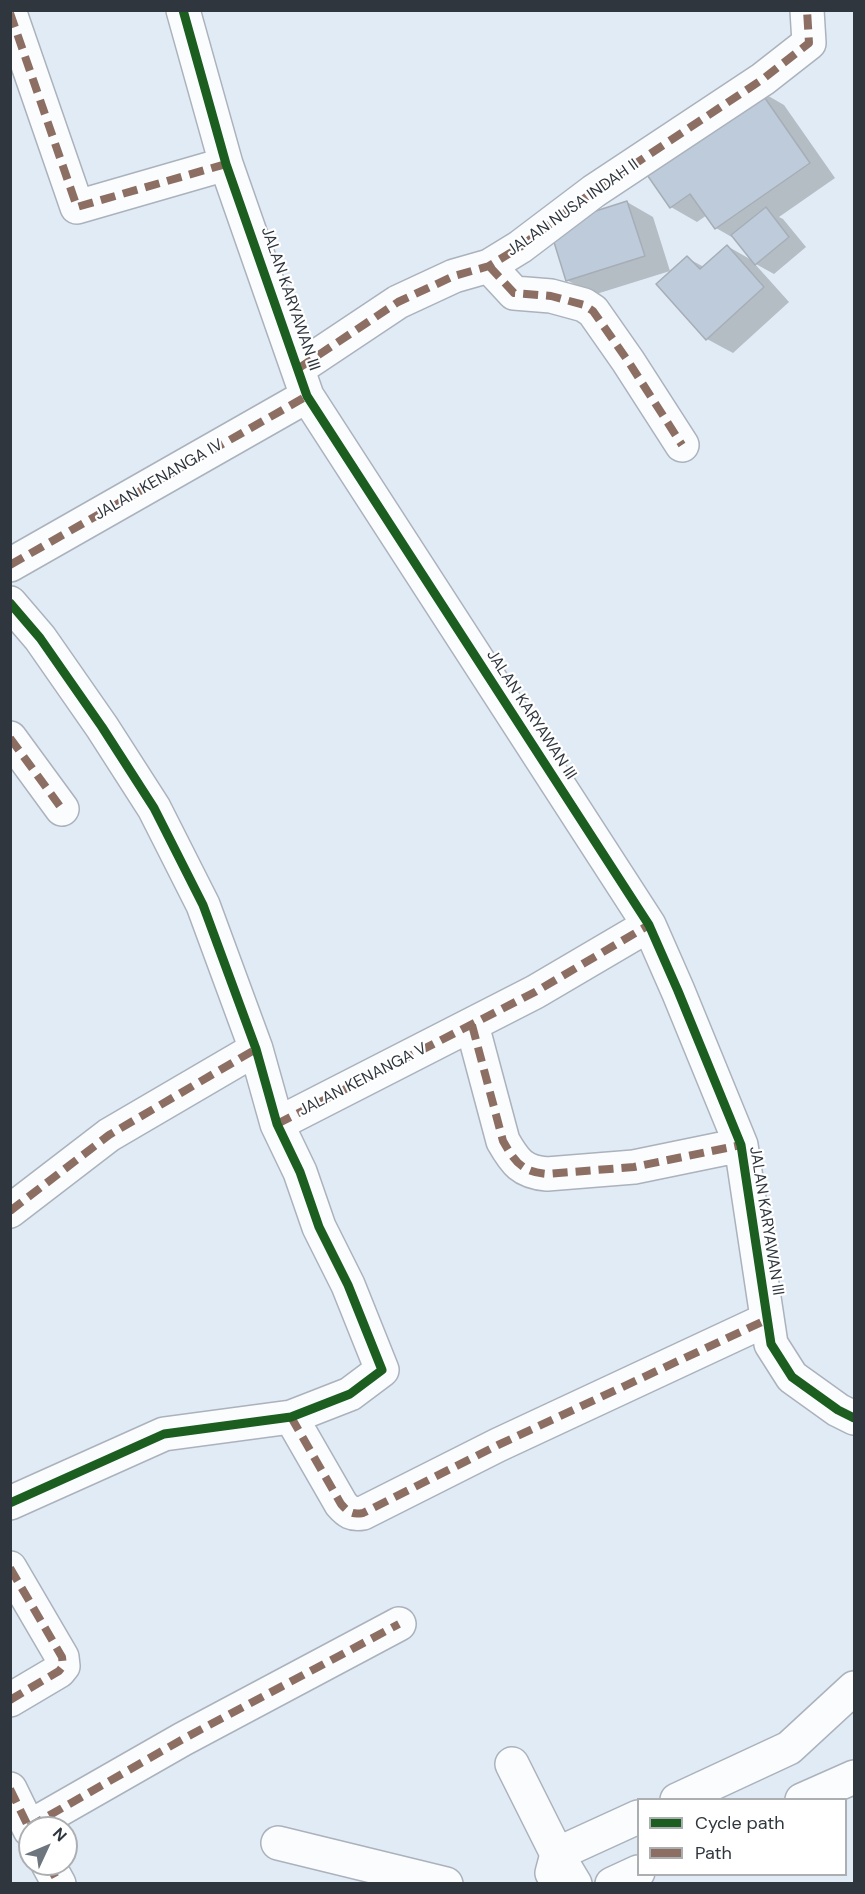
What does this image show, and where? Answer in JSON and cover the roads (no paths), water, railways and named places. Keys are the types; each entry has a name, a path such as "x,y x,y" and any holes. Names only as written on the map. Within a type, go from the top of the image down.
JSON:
{"street":[{"name":"JALAN KARYAWAN III","path":"183,10 226,164 303,382 649,925 741,1145 771,1344 792,1377 838,1410 855,1418"},
{"name":"JALAN NUSA INDAH II","path":"303,382 398,302 454,276 489,266 520,247 594,191 763,79 809,43 807,10"},
{"path":"10,13 77,207 226,164"},
{"path":"489,266 514,293 551,296 584,305 593,310 682,445"},
{"name":"JALAN KENANGA IV","path":"10,565 303,382"},
{"name":"JALAN KENANGA V","path":"10,603 40,638 102,727 154,808 204,905 256,1050 277,1124 535,992 649,925"},
{"path":"10,738 62,809"},
{"path":"472,1025 503,1141 512,1157 524,1168 534,1173 634,1167 741,1145"},
{"path":"10,1211 109,1135 256,1050"},
{"path":"10,1503 164,1434 291,1417 350,1394 382,1370 348,1285 319,1227 300,1172 277,1124"},
{"path":"291,1417 341,1504 348,1511 356,1514 363,1513 498,1445 766,1320"},
{"path":"10,1568 62,1657 63,1666 59,1671 10,1700"},
{"path":"51,1816 183,1739 399,1624"},
{"path":"681,1798 789,1748 855,1688"},
{"path":"512,1764 553,1869 575,1884"},
{"path":"807,1798 855,1777"},
{"path":"10,1789 23,1816"},
{"path":"553,1869 637,1818"},
{"path":"278,1843 446,1884"},
{"path":"612,1884 637,1873"}]}
